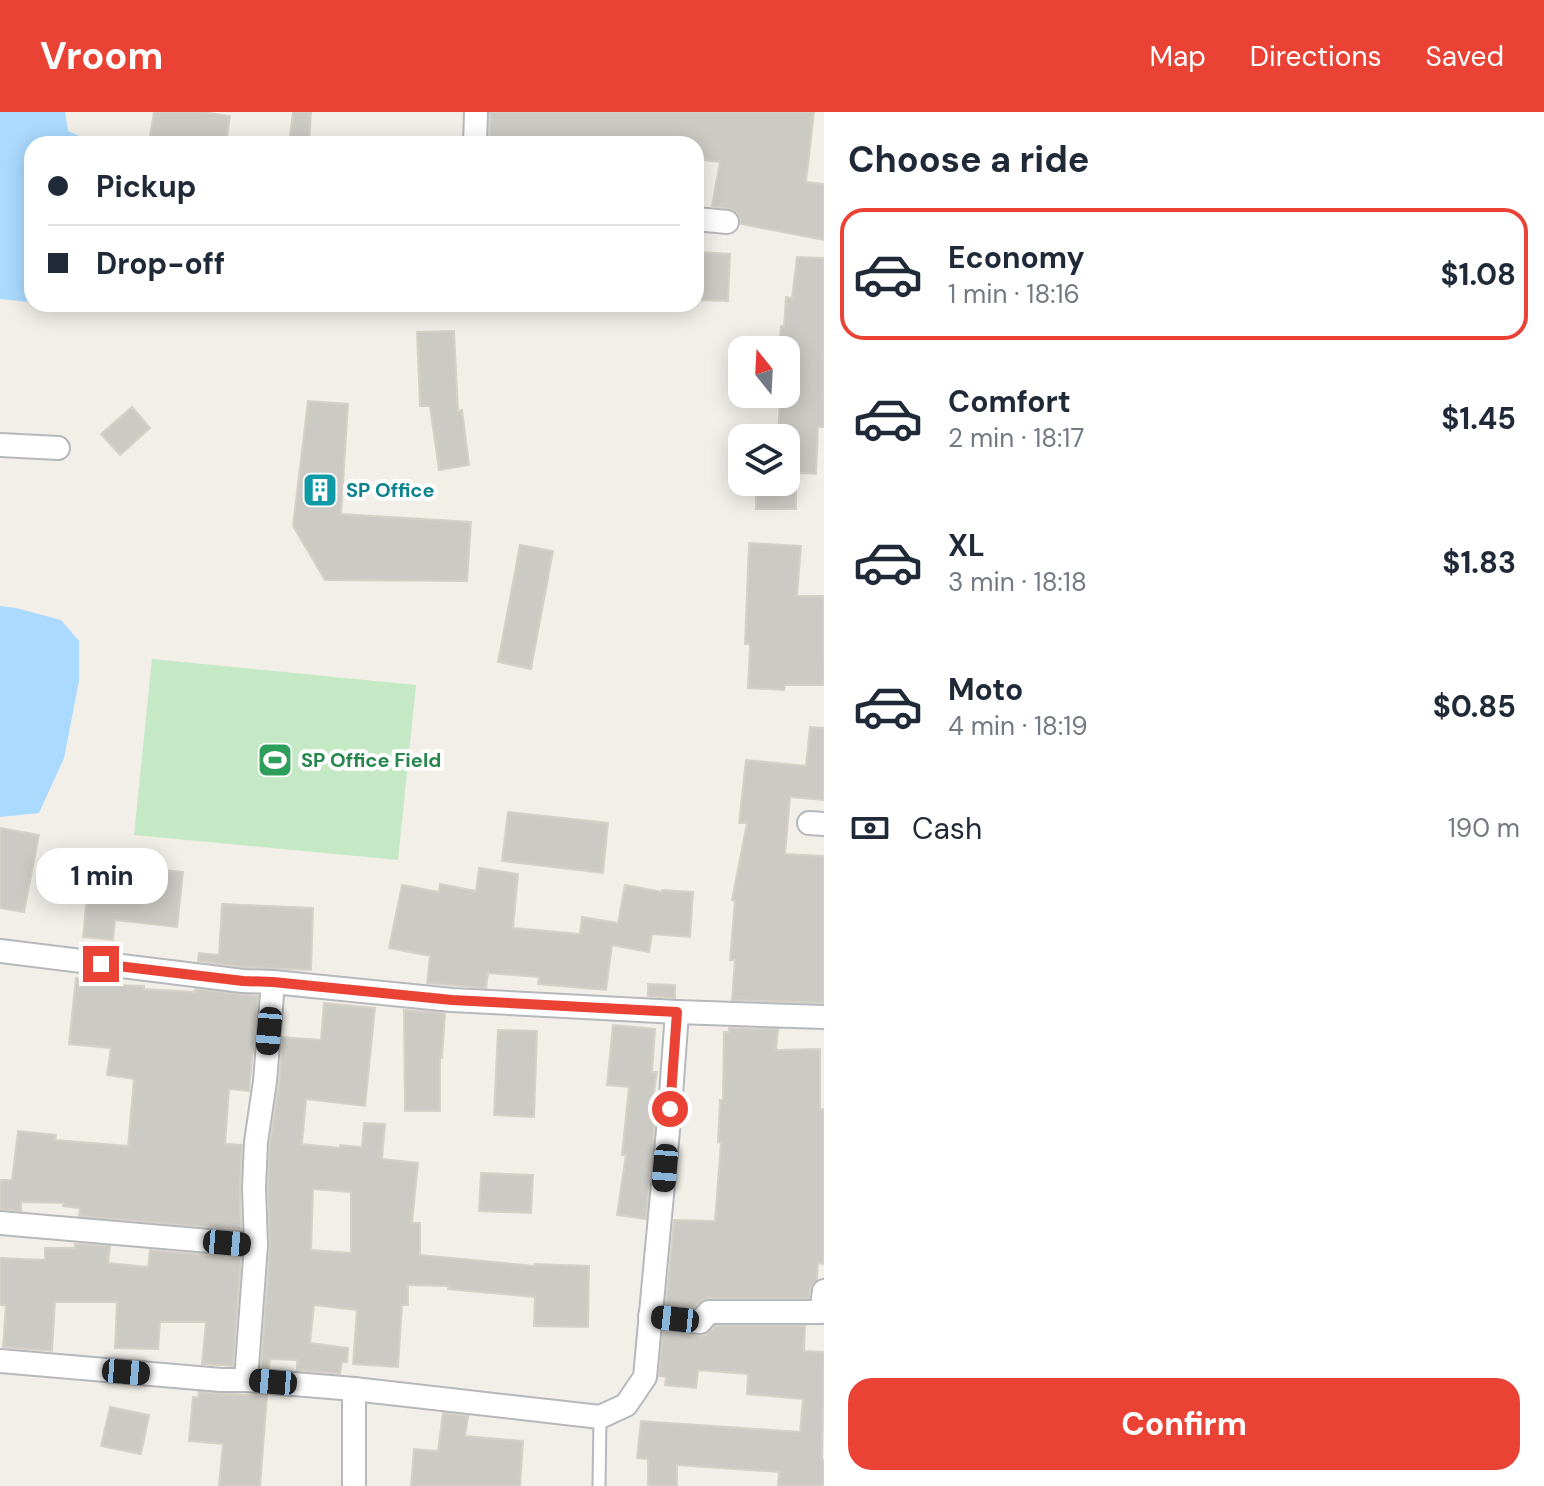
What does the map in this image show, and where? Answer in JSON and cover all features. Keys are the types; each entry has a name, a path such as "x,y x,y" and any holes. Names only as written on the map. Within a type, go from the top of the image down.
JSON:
{"street":[{"path":"475,136 476,112"},
{"path":"704,220 727,222"},
{"path":"0,445 58,448"},
{"path":"0,951 243,981 452,1000 824,1017"},
{"path":"246,1380 256,1245 256,1142 265,1081 273,982"},
{"path":"0,1361 354,1389 600,1417 626,1405 645,1377 677,1012"},
{"path":"0,1223 256,1245"},
{"path":"650,1316 700,1322 709,1312 821,1312 824,1291"},
{"path":"354,1389 354,1486"}],"lane":[{"path":"599,1486 600,1417"}],"green space":[{"name":"SP Office Field","path":"152,659 416,685 398,860 134,835"}],"water":[{"path":"0,112 65,112 68,131 79,136 24,136 24,301 0,299"},
{"path":"0,606 61,620 79,641 79,681 64,758 39,813 0,817"}],"building":[{"path":"154,112 202,112 230,116 227,136 150,136"},
{"path":"293,112 311,112 310,136 290,136"},
{"path":"490,112 814,112 806,182 824,184 824,240 741,224 734,210 712,206 720,162 704,160 704,136 489,136"},
{"path":"704,252 730,254 728,301 704,300"},
{"path":"797,257 824,258 824,427 818,427 816,474 800,473 800,424 779,424 780,408 800,408 800,336 780,336 781,326 784,327 786,297 792,298"},
{"path":"454,331 458,411 462,410 469,465 439,470 430,406 420,406 417,332"},
{"name":"SP Office","path":"308,401 348,404 341,514 471,522 467,581 325,580 293,526"},
{"path":"132,407 150,428 120,455 101,434"},
{"path":"756,496 796,496 796,509 756,509"},
{"path":"749,543 801,546 797,596 823,596 824,685 785,685 784,690 748,688 750,644 745,644"},
{"path":"520,545 553,551 531,669 498,662"},
{"path":"810,727 824,728 824,800 790,797 785,854 824,856 824,1003 732,1000 735,960 730,960 735,901 732,900 747,823 739,823 746,760 806,766"},
{"path":"508,812 608,823 603,873 502,861"},
{"path":"0,828 39,835 24,912 0,908"},
{"path":"90,863 183,872 177,927 115,920 113,940 83,937"},
{"path":"479,868 518,874 513,928 580,934 582,917 618,923 625,885 662,892 693,892 690,937 652,934 649,952 612,945 606,990 538,984 539,977 488,973 486,988 427,983 430,956 389,948 402,885 439,892 440,884 476,891"},
{"path":"222,904 313,908 311,970 198,961 199,953 219,955"},
{"path":"76,978 109,982 109,985 144,986 144,989 195,992 195,989 258,996 249,1091 229,1089 225,1144 242,1145 241,1230 79,1216 80,1208 63,1206 63,1203 21,1202 21,1211 0,1209 0,1180 12,1180 18,1131 56,1135 55,1140 128,1146 134,1079 107,1075 111,1048 69,1044"},
{"path":"648,984 675,985 675,998 648,996"},
{"path":"324,1003 375,1008 365,1106 306,1099 302,1144 362,1147 364,1123 385,1124 382,1159 418,1163 412,1223 420,1223 420,1255 535,1266 589,1266 588,1327 534,1326 535,1297 448,1289 449,1286 408,1285 408,1305 402,1305 398,1367 353,1364 357,1310 314,1305 310,1343 348,1348 347,1362 342,1362 340,1374 297,1370 297,1360 270,1359 269,1368 261,1367 270,1246 270,1143 283,1037 321,1040","holes":["313,1189 351,1192 351,1253 311,1250"]},
{"path":"404,1010 445,1013 440,1058 440,1111 405,1111"},
{"path":"613,1025 655,1029 652,1072 657,1072 652,1107 656,1107 646,1219 617,1215 626,1155 622,1155 629,1087 607,1085"},
{"path":"729,1028 778,1029 776,1050 820,1049 820,1109 824,1109 824,1264 818,1263 817,1280 810,1288 809,1298 709,1298 694,1307 666,1304 674,1220 715,1221 724,1032 729,1032"},
{"path":"498,1030 537,1031 534,1117 494,1115"},
{"path":"481,1173 533,1175 531,1213 479,1211"},
{"path":"75,1244 110,1246 108,1263 148,1267 150,1250 241,1258 233,1366 202,1364 206,1322 160,1322 158,1349 115,1348 117,1302 55,1302 52,1351 3,1347 6,1305 0,1305 0,1258 45,1260 45,1248 75,1248"},
{"path":"715,1326 805,1326 804,1351 824,1352 824,1486 778,1486 779,1472 677,1465 677,1486 648,1486 648,1459 637,1458 641,1421 800,1432 803,1399 747,1394 748,1374 698,1370 696,1388 665,1385 666,1377 659,1376 663,1332 699,1336 706,1335"},
{"path":"199,1392 267,1396 260,1486 219,1486 223,1444 189,1441 193,1397 198,1397"},
{"path":"110,1407 149,1415 141,1454 101,1446"},
{"path":"443,1413 468,1416 465,1436 523,1441 520,1486 411,1486 414,1449 438,1451"}],"place":[{"name":"SP Office","path":"320,490"},
{"name":"SP Office Field","path":"275,760"}],"route":[{"path":"101,964 243,981 452,1000 677,1012 670,1109"}]}
